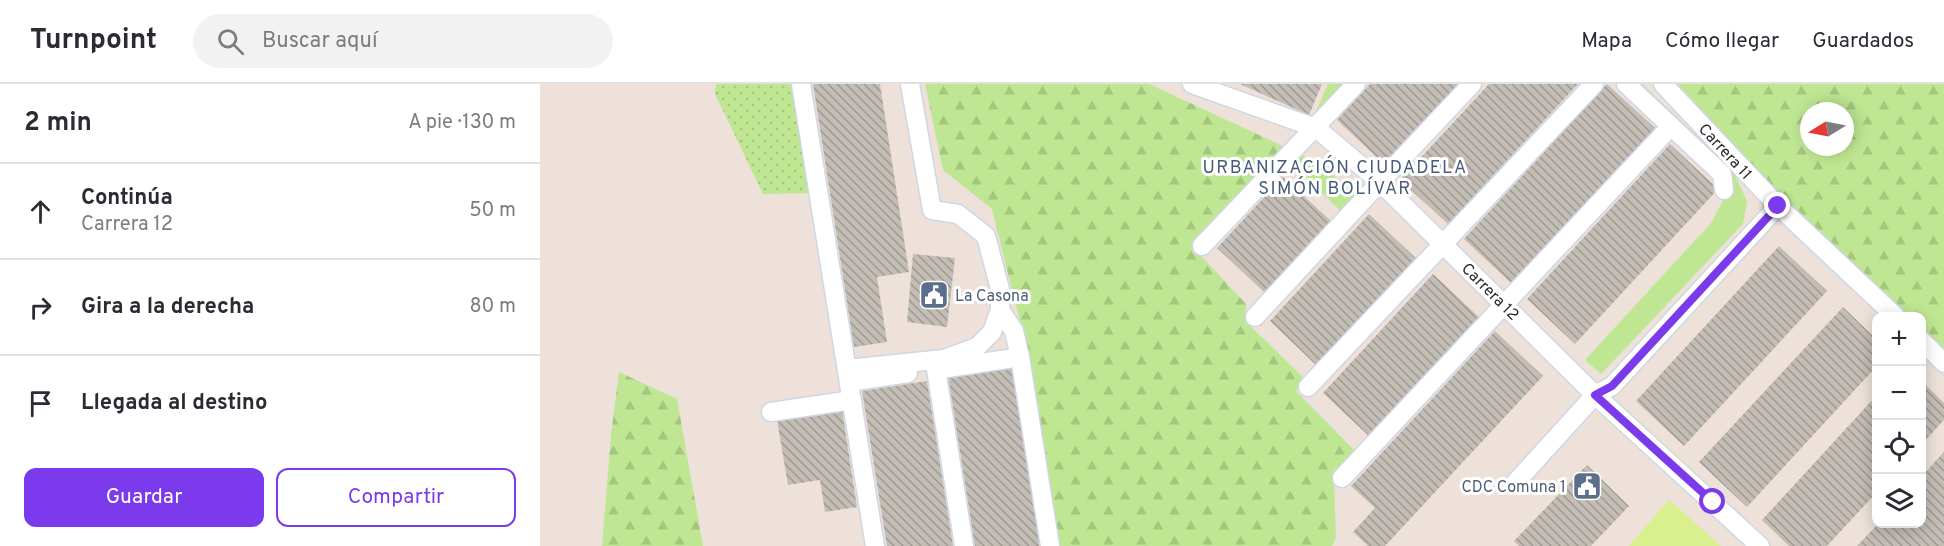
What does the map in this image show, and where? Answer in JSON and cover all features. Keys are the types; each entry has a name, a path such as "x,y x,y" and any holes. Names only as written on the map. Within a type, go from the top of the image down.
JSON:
{"street":[{"path":"801,84 875,546"},
{"path":"848,375 884,364 944,359 977,347 992,332 1000,310 1000,289 986,236 958,214 932,210 910,84"},
{"name":"Carrera 12","path":"1192,84 1316,128 1379,182 1595,395 1760,546"},
{"path":"1202,246 1356,84"},
{"path":"1255,318 1472,84"},
{"path":"1308,387 1594,84"},
{"path":"1626,84 1722,174 1724,190"},
{"name":"Carrera 11","path":"1664,84 1778,206 1891,312"},
{"path":"1342,478 1671,126"},
{"path":"1515,483 1595,395 1612,386 1778,206"},
{"path":"1000,310 1014,331 1020,357 1050,546"},
{"path":"1926,345 1944,363"},
{"path":"848,375 936,369 1020,357"},
{"path":"936,369 964,546"},
{"path":"771,412 852,400"}],"green space":[{"path":"716,84 795,84 815,193 763,194 715,94"},
{"path":"925,84 1149,84 1283,146 1191,245 1246,304 1245,321 1304,378 1296,391 1356,452 1334,478 1336,538 1332,546 1056,546 1027,350 992,209 943,170"},
{"path":"1328,84 1351,84 1312,120"},
{"path":"1632,84 1642,84 1732,169 1747,201 1743,224 1601,374 1585,360 1711,223 1728,191"},
{"path":"1678,84 1944,84 1944,350 1926,333 1926,312 1904,312 1788,206"},
{"path":"1296,152 1326,169 1361,199 1346,216 1288,161"},
{"path":"619,372 677,399 703,546 602,546 611,435"},
{"path":"1669,500 1721,546 1629,546"}],"building":[{"path":"813,84 880,84 909,272 877,277 887,342 854,347"},
{"path":"1240,84 1322,84 1309,115"},
{"path":"1370,84 1460,84 1385,165 1337,120"},
{"path":"1489,84 1578,84 1448,224 1400,180"},
{"path":"1607,84 1656,129 1512,284 1464,239"},
{"path":"1670,144 1718,189 1575,344 1527,299"},
{"path":"1283,177 1331,221 1265,293 1217,248"},
{"path":"1369,214 1417,259 1317,366 1270,321"},
{"path":"1779,246 1827,291 1684,446 1636,401"},
{"path":"913,254 955,258 947,327 907,322"},
{"path":"1433,274 1481,319 1371,438 1323,393"},
{"path":"1843,307 1872,335 1872,371 1747,507 1699,462"},
{"path":"1495,331 1543,376 1385,546 1368,546 1353,532 1375,508 1351,486"},
{"path":"1013,366 1041,546 975,546 948,376"},
{"path":"927,381 953,546 887,546 862,391"},
{"path":"1926,385 1944,403 1944,420 1926,440"},
{"path":"1872,400 1872,497 1827,546 1789,546 1762,520"},
{"path":"842,410 857,507 825,512 820,480 788,485 777,420"},
{"path":"1944,452 1944,546 1857,546 1874,528 1926,528 1926,472"},
{"name":"CDC Comuna 1","path":"1587,465 1629,506 1591,546 1519,546 1514,541"}],"place":[{"name":"La Casona","path":"934,295"},
{"name":"CDC Comuna 1","path":"1587,486"}],"district":[{"name":"URBANIZACIÓN CIUDADELA SIMÓN BOLÍVAR","path":"1335,178"}],"route":[{"path":"1713,502 1595,395 1612,386 1778,206"}]}
